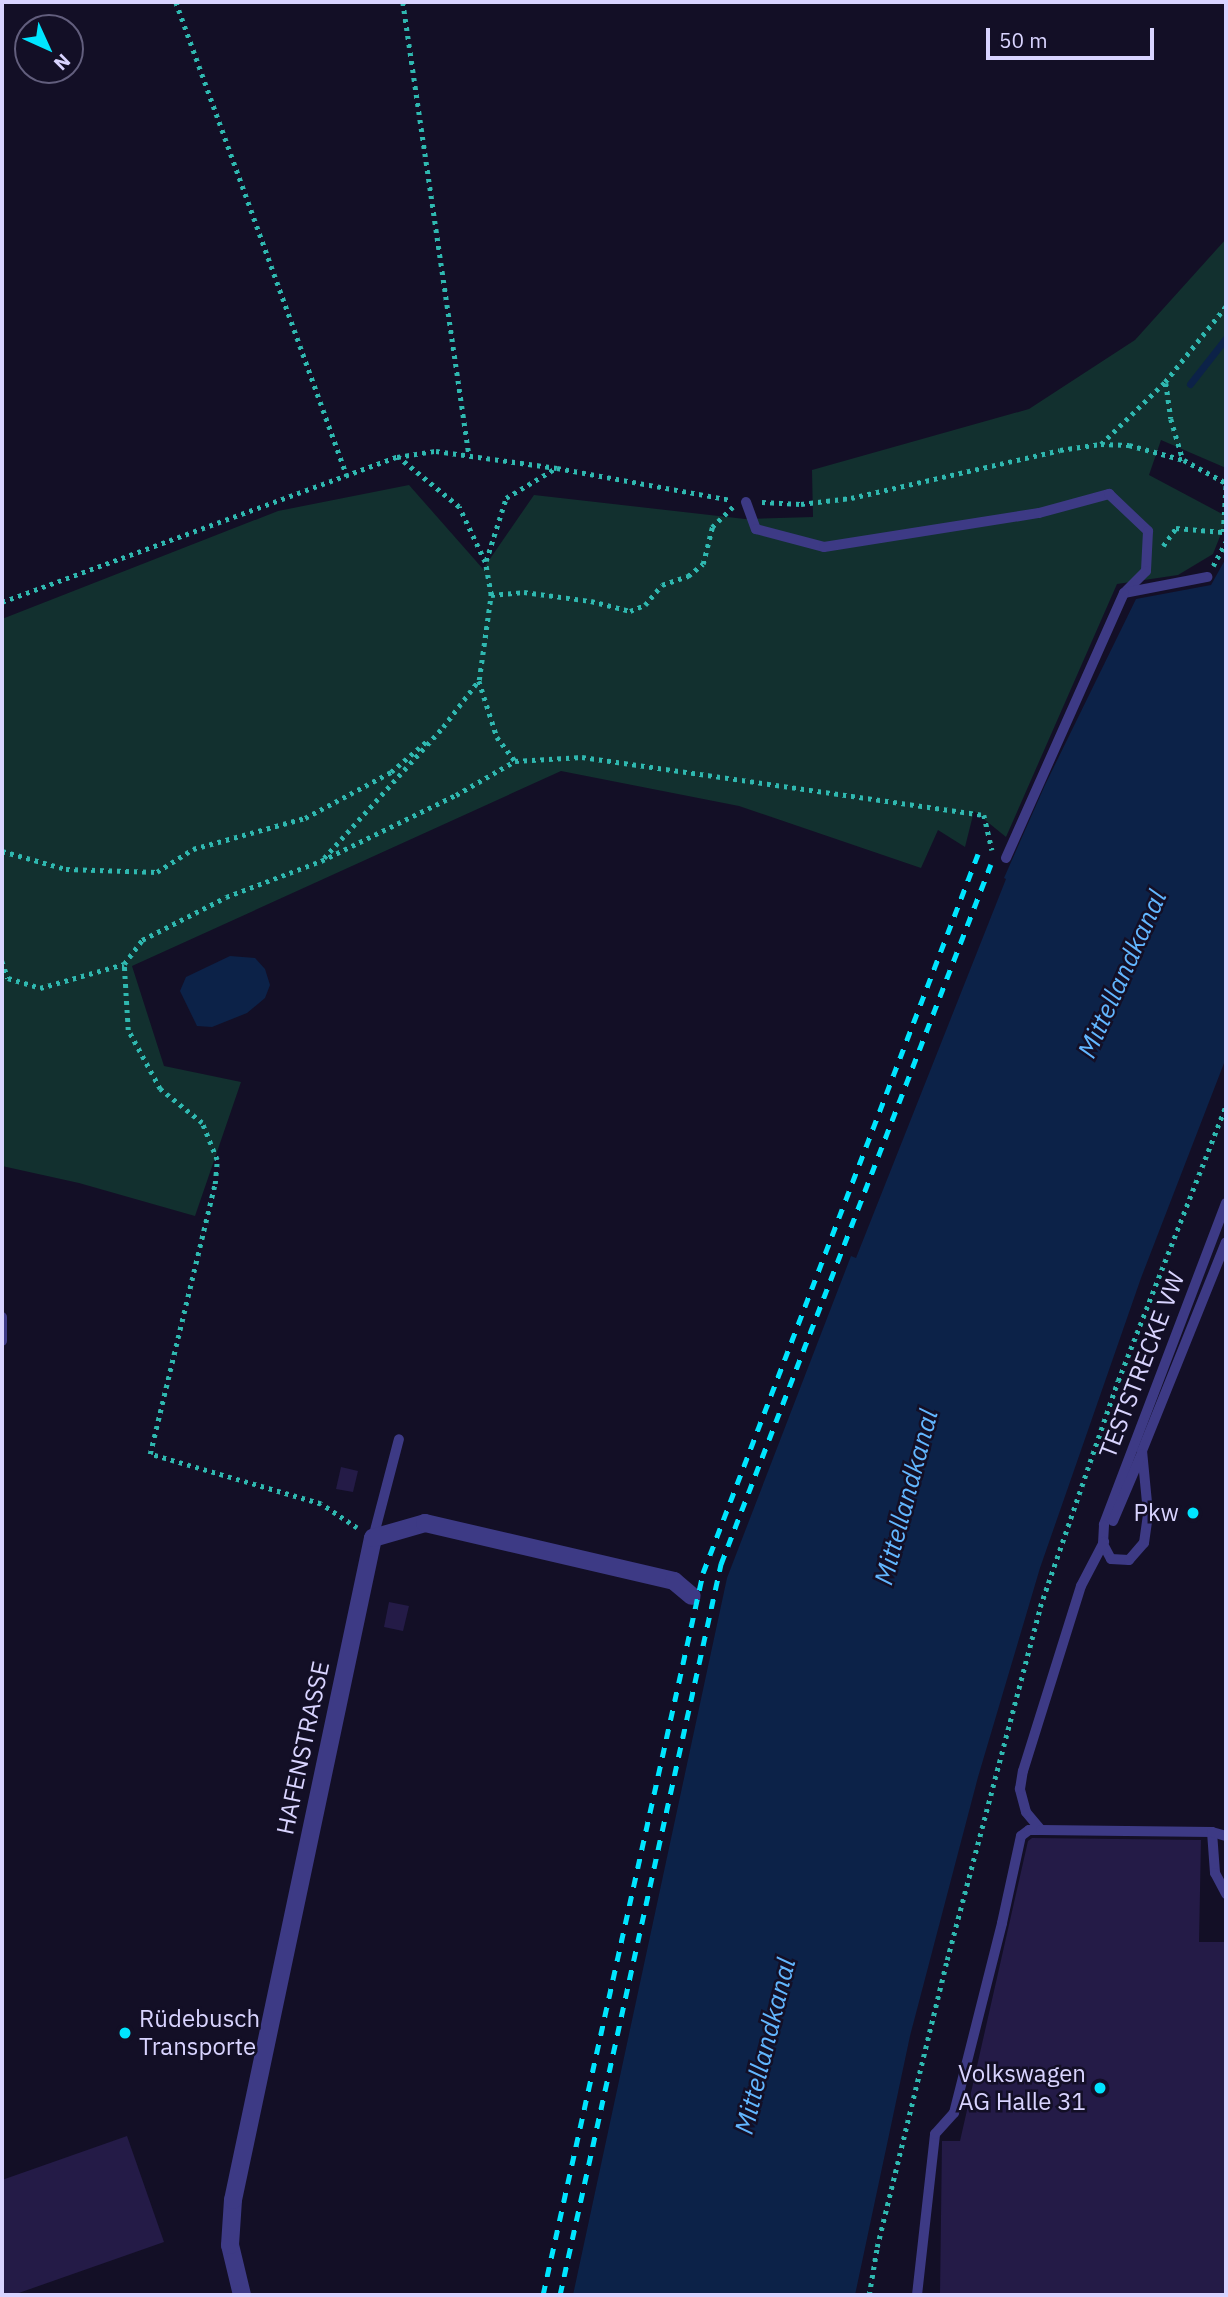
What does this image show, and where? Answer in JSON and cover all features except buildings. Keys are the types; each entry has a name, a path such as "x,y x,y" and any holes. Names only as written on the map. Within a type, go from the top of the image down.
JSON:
{"street":[{"path":"373,1538 425,1523 674,1581 692,1596"},
{"name":"HAFENSTRASSE","path":"242,2295 230,2245 233,2200 373,1538"}],"lane":[{"path":"742,502 756,529 824,547 1039,513 1109,494 1148,531 1146,571 1124,593 1006,858"},
{"path":"1124,593 1207,577"},
{"name":"TESTSTRECKE VW","path":"1142,1451 1148,1513 1144,1543 1129,1560 1119,1562 1105,1553 1103,1544 1109,1513 1226,1203"},
{"name":"TESTSTRECKE VW","path":"1041,1830 1026,1812 1020,1790 1023,1771 1081,1586 1103,1544 1226,1242"},
{"path":"2,1317 2,1341"},
{"path":"373,1538 399,1439"},
{"path":"917,2295 935,2134 954,2113 1021,1836 1029,1830 1212,1832 1226,1836"},
{"path":"1212,1832 1215,1873 1226,1894"}],"path":[{"path":"176,2 347,476"},
{"path":"403,2 469,455"},
{"path":"1101,444 1166,382 1226,306"},
{"path":"1166,382 1171,419 1184,460"},
{"path":"2,602 397,457 436,451 557,468 742,502 801,504 851,498 1060,450 1101,444 1129,445 1184,460 1226,483 1223,532 1175,528"},
{"path":"397,457 459,507 485,562 491,595 479,680 497,737 515,761"},
{"path":"485,562 506,498 557,468"},
{"path":"491,595 524,592 591,601 630,611 645,605 662,585 688,576 703,564 712,527 742,502"},
{"path":"1207,577 1226,542"},
{"path":"321,861 443,727 479,680"},
{"path":"2,851 65,869 157,872 192,849 305,818 391,772 443,727"},
{"path":"2,961 8,978 40,988 124,964 142,940 226,897 321,861 456,795 515,761 583,757 984,815 993,855"},
{"path":"124,964 128,1030 160,1089 202,1123 218,1160 215,1184 150,1454 321,1504 373,1538"}],"green space":[{"path":"1226,239 1226,468 1161,440 1149,475 1226,516 1226,521 1213,554 1178,575 1117,584 1006,837 974,811 965,847 938,830 921,868 739,806 561,771 132,966 164,1066 241,1082 195,1216 79,1183 2,1166 2,619 278,511 409,485 483,569 534,495 745,519 813,517 812,470 1029,409 1135,340"}],"water":[{"name":"Mittellandkanal","path":"1226,558 1226,1058 1141,1278 1040,1568 978,1777 910,2036 855,2295 573,2295 727,1578 851,1256 856,1258 1006,879 1004,878 1045,785 1136,599 1211,585"},
{"path":"230,956 255,958 265,969 270,985 265,998 247,1013 212,1027 197,1026 180,991 186,977"}],"waterway":[{"path":"1190,384 1226,338"}],"railway":[{"path":"543,2295 703,1573 978,854"},
{"path":"560,2295 721,1564 991,864"}],"place":[{"name":"Pkw","path":"1193,1513"},
{"name":"Rüdebusch Transporte","path":"125,2033"},
{"name":"Volkswagen AG Halle 31","path":"1100,2088"}]}
